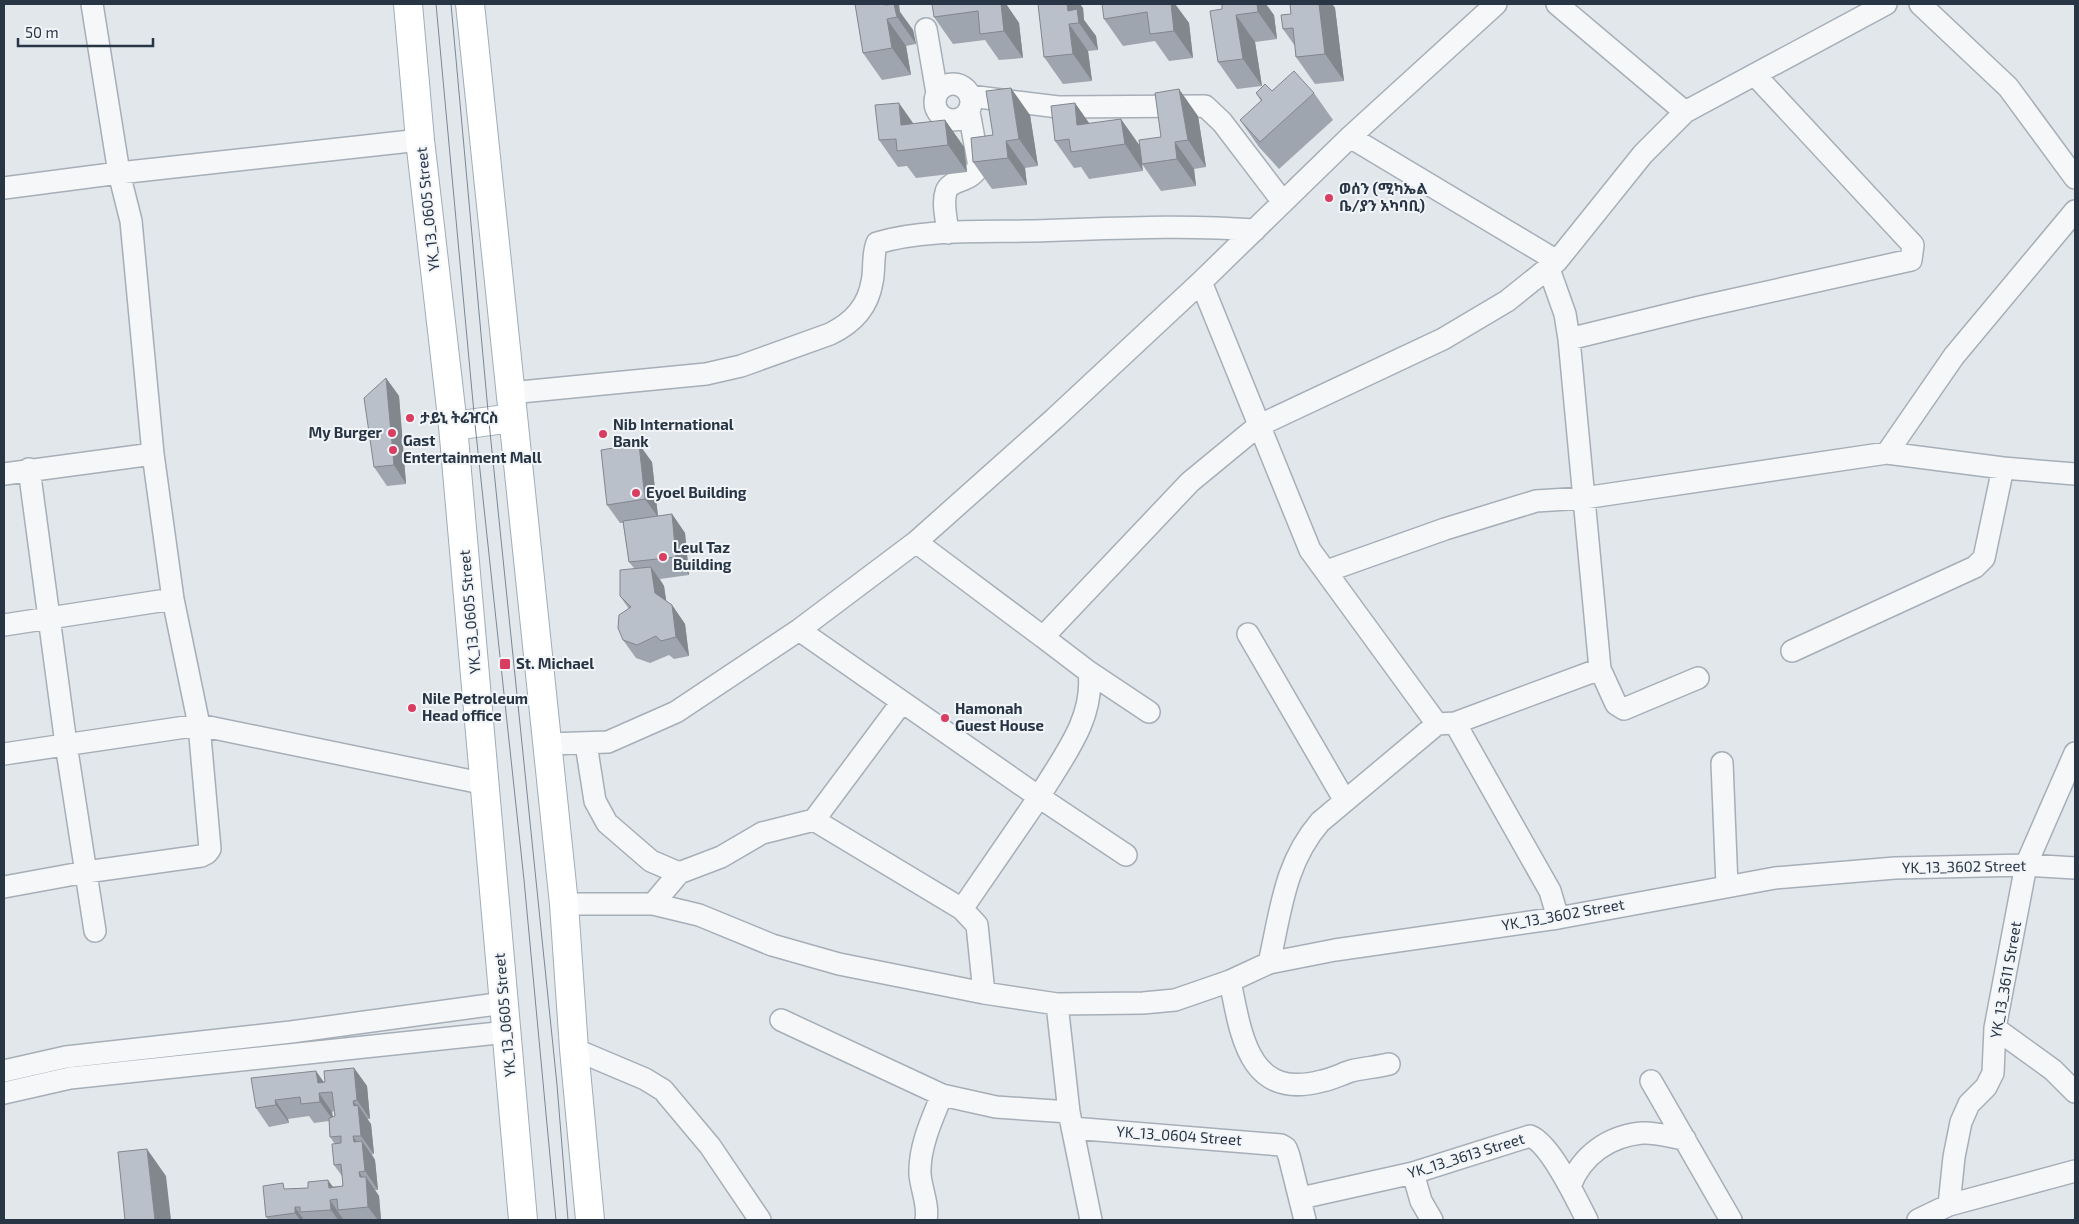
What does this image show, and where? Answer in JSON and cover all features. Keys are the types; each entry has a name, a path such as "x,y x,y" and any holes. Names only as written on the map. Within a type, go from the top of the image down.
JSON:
{"main road":[{"name":"YK_13_0605 Street","path":"408,4 420,140 453,426 486,784 522,1220"},
{"path":"470,4 564,904 574,1049 590,1220"},
{"path":"453,426 512,406"}],"street":[{"path":"4,886 207,853 210,844 199,725 173,599 153,454 130,221 120,173 92,4"},
{"path":"1557,4 1686,112"},
{"path":"1043,637 1190,482 1258,426 1443,340 1507,301 1553,265 1643,154 1686,112 1886,4"},
{"path":"1920,4 2008,87 2075,178"},
{"path":"548,744 608,742 676,712 799,630 916,542 1054,419 1201,282 1350,137 1493,5"},
{"path":"926,29 937,93 935,101 940,116 956,121 970,104"},
{"path":"1569,339 1717,303 1911,260 1914,245 1755,75"},
{"path":"937,93 943,87 951,84 966,89 979,166 970,178 950,185 946,191 948,233"},
{"path":"970,104 1058,107 1205,106 1222,122 1283,202"},
{"path":"1350,137 1553,265 1569,339 1600,668 1616,704 1624,709 1698,678"},
{"path":"4,188 120,173 420,140"},
{"path":"1887,453 1954,356 2075,211"},
{"path":"512,406 706,374 741,366 830,334 844,327 863,308 872,282 874,250 877,243 948,233 1197,226 1255,230"},
{"path":"1201,282 1310,550 1446,724 1550,891 1558,918"},
{"path":"1327,571 1445,529 1536,501 1584,498 1887,453 2003,468 2075,474"},
{"path":"4,474 29,469 153,454"},
{"path":"1792,651 1975,567 1984,558 2003,468"},
{"path":"29,469 51,618 66,744 95,931"},
{"path":"916,542 1089,672 1150,712"},
{"path":"4,625 173,599"},
{"path":"799,630 1126,855"},
{"path":"1248,634 1345,802"},
{"path":"1269,963 1289,872 1304,841 1320,822 1446,724 1600,668"},
{"path":"962,909 1040,796 1082,726 1091,690 1089,672"},
{"path":"653,904 679,873 721,857 762,833 814,820 902,702"},
{"path":"4,754 199,725 486,784"},
{"path":"586,744 595,801 607,823 651,861 679,873"},
{"name":"YK_13_3611 Street","path":"1949,1205 1954,1157 1961,1122 1969,1104 1986,1087 1993,1073 1995,1028 2026,864 2075,753"},
{"path":"1722,763 1727,886"},
{"path":"814,820 962,909 977,925 984,993"},
{"name":"YK_13_3602 Street","path":"564,904 653,904 699,915 772,945 839,964 984,993 1058,1004 1143,1003 1175,1000 1230,981 1269,963 1335,950 1558,918 1775,878 1895,868 2026,864 2075,868"},
{"path":"1230,981 1246,1048 1260,1071 1272,1078 1288,1084 1321,1082 1353,1071 1389,1064"},
{"path":"4,1071 66,1057 291,1032 504,1003"},
{"path":"1058,1004 1069,1105 1091,1220"},
{"name":"YK_13_0604 Street","path":"781,1020 942,1095 996,1107 1069,1105 1273,1143 1286,1148 1301,1198"},
{"path":"1995,1028 2053,1070 2075,1092"},
{"path":"4,1093 70,1078 507,1032"},
{"path":"574,1049 645,1079 663,1090 710,1146 760,1220"},
{"path":"1651,1081 1731,1220"},
{"path":"926,1220 927,1214 920,1173 921,1159 930,1123 942,1095"},
{"path":"1570,1186 1575,1173 1586,1158 1600,1146 1618,1138 1643,1132 1685,1139"},
{"name":"YK_13_3613 Street","path":"1301,1198 1413,1173 1530,1136 1542,1142 1570,1186 1587,1220"},
{"path":"1920,1220 1949,1205 2075,1171"},
{"path":"1413,1173 1421,1201 1432,1220"},
{"path":"1301,1198 1305,1220"}],"building":[{"path":"855,4 894,4 897,17 887,19 892,48 863,53"},
{"path":"932,4 1001,4 1004,31 980,34 978,11 934,17"},
{"path":"1038,4 1067,4 1068,11 1077,9 1079,23 1069,24 1073,54 1044,57"},
{"path":"1102,4 1171,4 1174,31 1150,34 1147,12 1104,19"},
{"path":"1222,4 1257,4 1258,12 1236,15 1243,59 1218,62 1210,11 1222,9"},
{"path":"1290,4 1319,4 1325,54 1296,57 1293,28 1283,29 1281,15 1291,14"},
{"path":"1294,71 1314,93 1260,142 1240,120 1262,100 1256,93 1265,84 1272,91"},
{"path":"1011,88 1019,139 1006,141 1008,158 973,162 971,138 993,135 986,91"},
{"path":"1179,89 1188,140 1175,142 1177,159 1142,164 1139,140 1161,137 1155,93"},
{"path":"899,103 901,125 945,120 948,145 897,151 896,139 879,140 875,105"},
{"path":"1075,103 1077,125 1121,119 1125,144 1071,152 1069,139 1055,141 1051,106"},
{"path":"386,378 394,465 374,467 364,398"},
{"path":"639,444 645,499 607,505 601,450"},
{"path":"672,514 676,557 629,562 623,521"},
{"path":"651,567 655,593 672,605 676,637 661,641 656,636 637,645 623,640 618,628 619,615 631,607 620,596 620,570"},
{"path":"354,1068 357,1100 353,1101 354,1106 358,1105 361,1136 353,1136 354,1142 362,1141 365,1171 359,1172 360,1177 366,1177 368,1207 338,1210 337,1199 330,1200 331,1210 300,1212 300,1207 295,1207 295,1213 266,1217 263,1186 283,1183 284,1189 308,1188 308,1182 328,1180 329,1188 343,1186 341,1164 334,1165 332,1144 341,1143 341,1136 330,1137 329,1118 335,1116 332,1092 319,1093 320,1102 301,1104 300,1097 275,1100 276,1105 256,1108 251,1078 316,1071 318,1083 325,1082 324,1071"},
{"path":"147,1149 155,1220 125,1220 118,1152"}],"tram line":[{"path":"436,4 475,424 524,880 556,1220"},
{"path":"451,4 489,422 557,1085 568,1220"}],"place":[{"name":"ወሰን (ሚካኤል ቤ/ያን አካባቢ)","path":"1329,198"},
{"name":"ታይኒ ትሬዠርስ","path":"410,418"},
{"name":"My Burger","path":"392,433"},
{"name":"Nib International Bank","path":"603,434"},
{"name":"Gast Entertainment Mall","path":"393,450"},
{"name":"Eyoel Building","path":"636,493"},
{"name":"Leul Taz Building","path":"663,557"},
{"name":"St. Michael","path":"505,664"},
{"name":"Nile Petroleum Head office","path":"412,708"},
{"name":"Hamonah Guest House","path":"945,718"}]}
